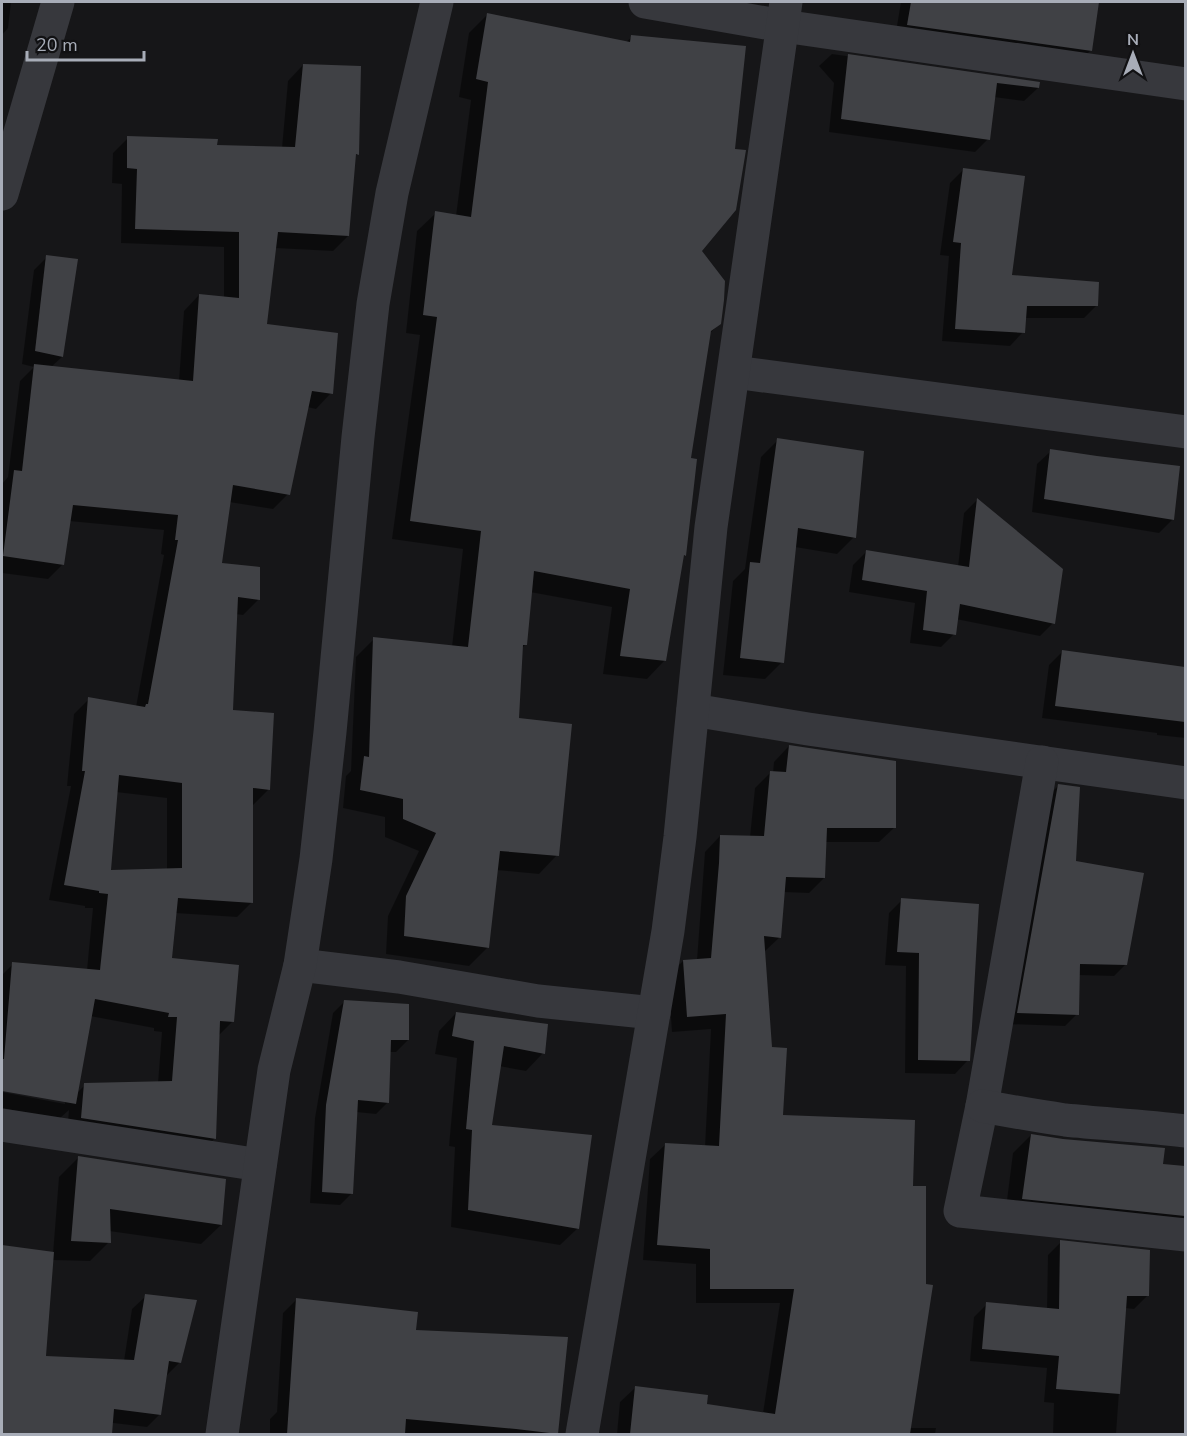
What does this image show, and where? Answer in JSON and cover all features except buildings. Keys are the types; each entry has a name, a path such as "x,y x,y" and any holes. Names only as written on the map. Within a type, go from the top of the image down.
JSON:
{"street":[{"path":"2,194 58,2"},
{"path":"222,1434 274,1070 300,965 316,860 358,437 374,304 392,193 437,2"},
{"path":"645,2 784,14 1185,84"},
{"path":"582,1434 668,931 711,526 784,14"},
{"path":"734,372 1185,432"},
{"path":"693,710 808,729 1185,783"},
{"path":"1042,762 982,1106 960,1211 1185,1235"},
{"path":"300,965 399,977 538,1001 654,1013"},
{"path":"982,1106 1067,1120 1185,1131"},
{"path":"2,1125 260,1164"}]}
